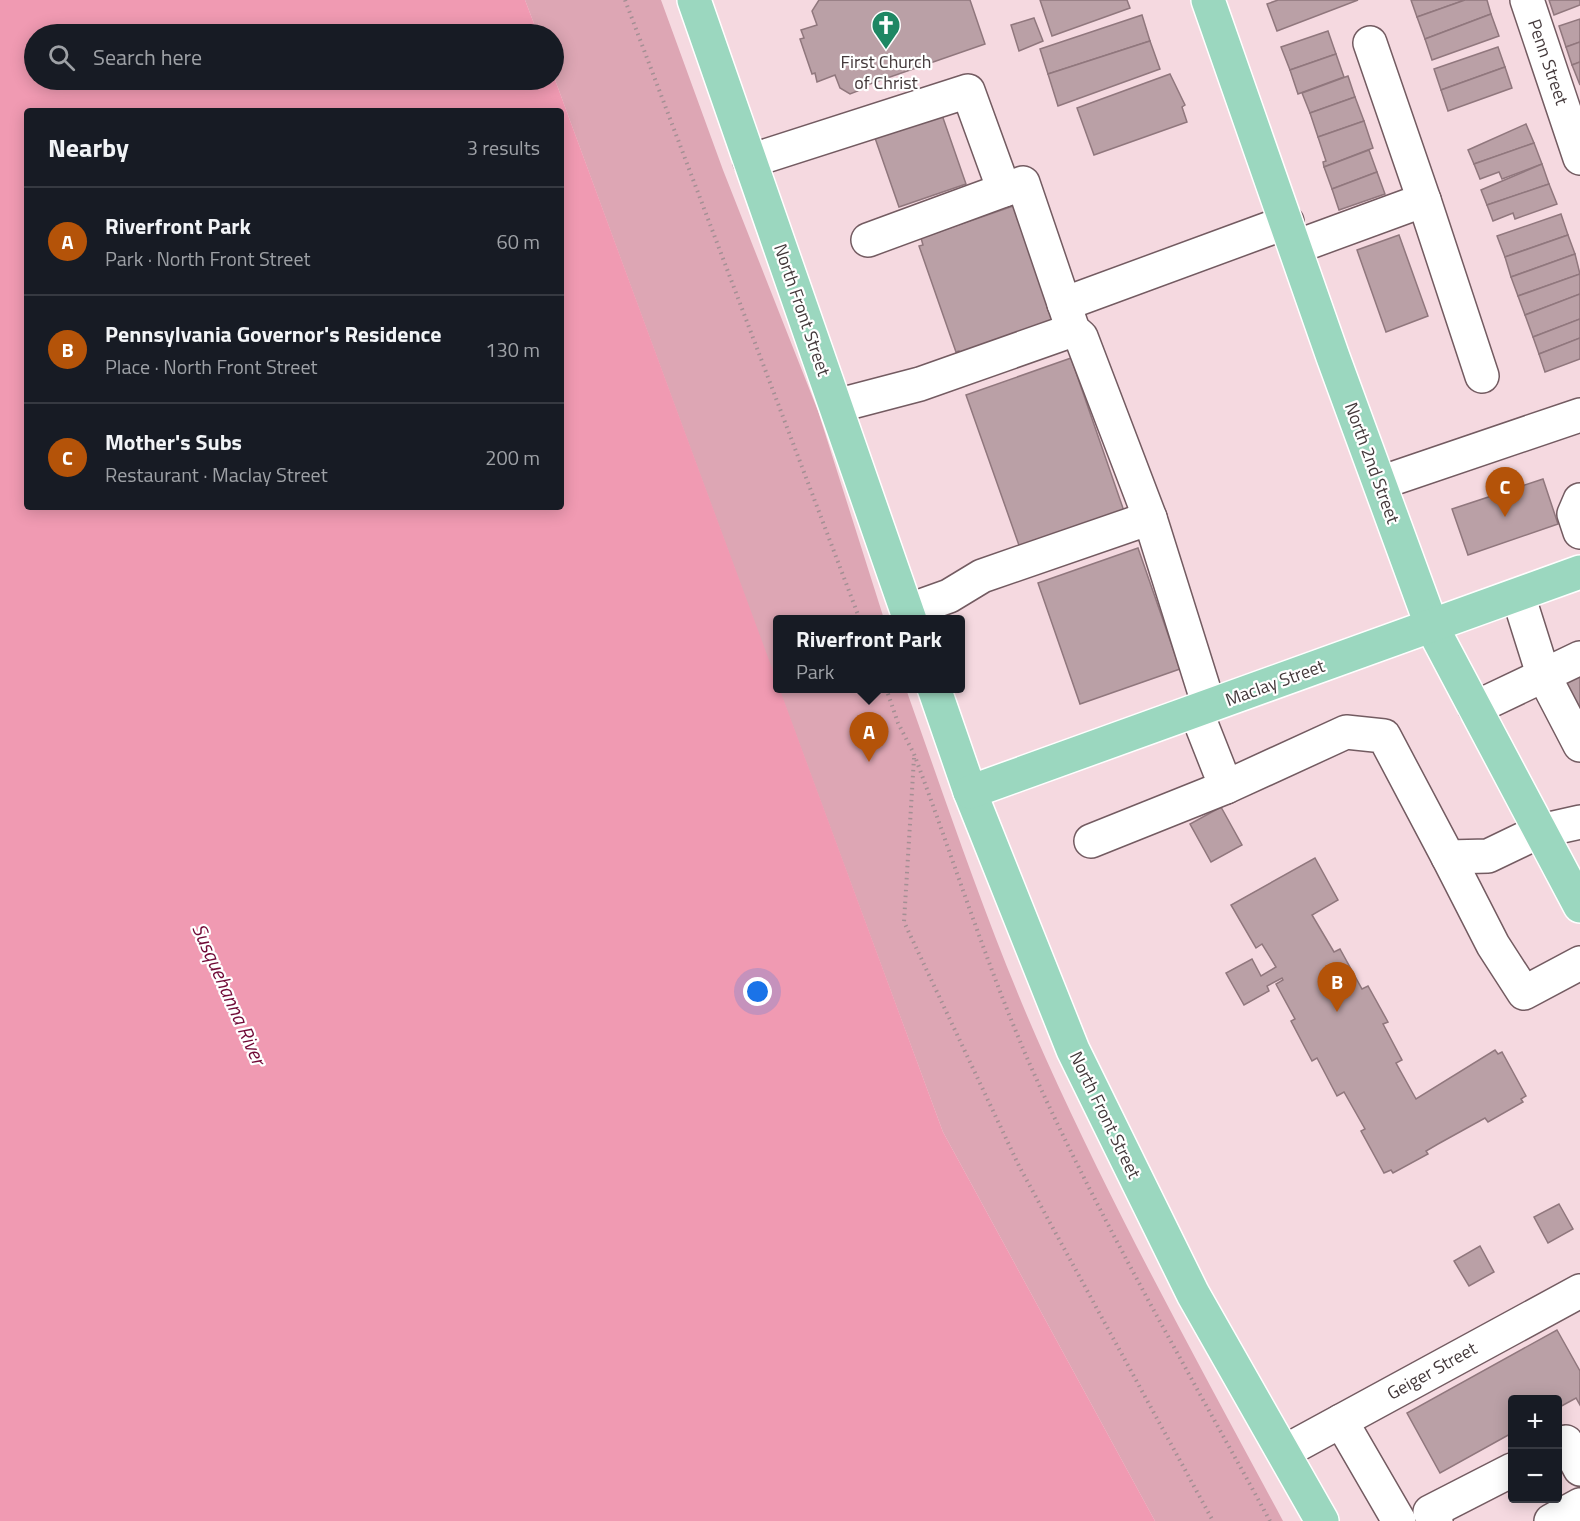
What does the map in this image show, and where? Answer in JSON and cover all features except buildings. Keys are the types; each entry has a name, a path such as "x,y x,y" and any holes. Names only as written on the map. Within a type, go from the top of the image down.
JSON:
{"main road":[{"name":"North Front Street","path":"694,0 909,615"},
{"name":"North 2nd Street","path":"1208,0 1333,357 1432,627 1580,906"},
{"name":"Maclay Street","path":"970,792 1580,572"},
{"name":"North Front Street","path":"936,693 970,792 1073,1050 1193,1294 1322,1521"}],"street":[{"name":"Penn Street","path":"1527,0 1580,158"},
{"path":"1370,43 1482,376"},
{"path":"750,161 968,91 1013,187 1069,317 1081,337 1150,518 1226,787"},
{"path":"868,240 1013,187"},
{"path":"836,406 920,384 1069,317 1292,235 1424,200"},
{"path":"1380,483 1580,415"},
{"path":"1580,500 1574,514 1580,532"},
{"path":"909,615 949,596 982,576 1150,518"},
{"path":"1518,595 1543,674 1580,745"},
{"path":"1475,708 1580,658"},
{"path":"1091,841 1226,787 1346,732 1384,736 1493,945 1524,993 1580,963"},
{"path":"1448,857 1488,856 1540,831 1580,822"},
{"name":"Geiger Street","path":"1284,1452 1580,1291"},
{"path":"1341,1421 1400,1521"},
{"path":"1433,1516 1508,1472"},
{"path":"1551,1521 1580,1505"}],"path":[{"path":"625,0 858,615"},
{"path":"915,754 904,922 1019,1166 1213,1521"}],"shaded area":[{"path":"525,0 661,0 723,170 818,411 883,615 773,615 773,673 559,90 564,90 564,24 534,24"},
{"path":"780,693 907,693 990,922 1046,1059 1101,1176 1283,1521 1155,1521 943,1132"}],"water":[{"name":"Susquehanna River","path":"0,0 525,0 534,24 24,24 24,90 559,90 773,671 773,693 781,693 943,1132 1155,1521 0,1521"}],"place":[{"name":"First Church of Christ","path":"886,50"},
{"name":"Mother's Subs","path":"1505,517"},
{"name":"Riverfront Park","path":"869,762"},
{"name":"Pennsylvania Governor's Residence","path":"1337,1012"}]}
